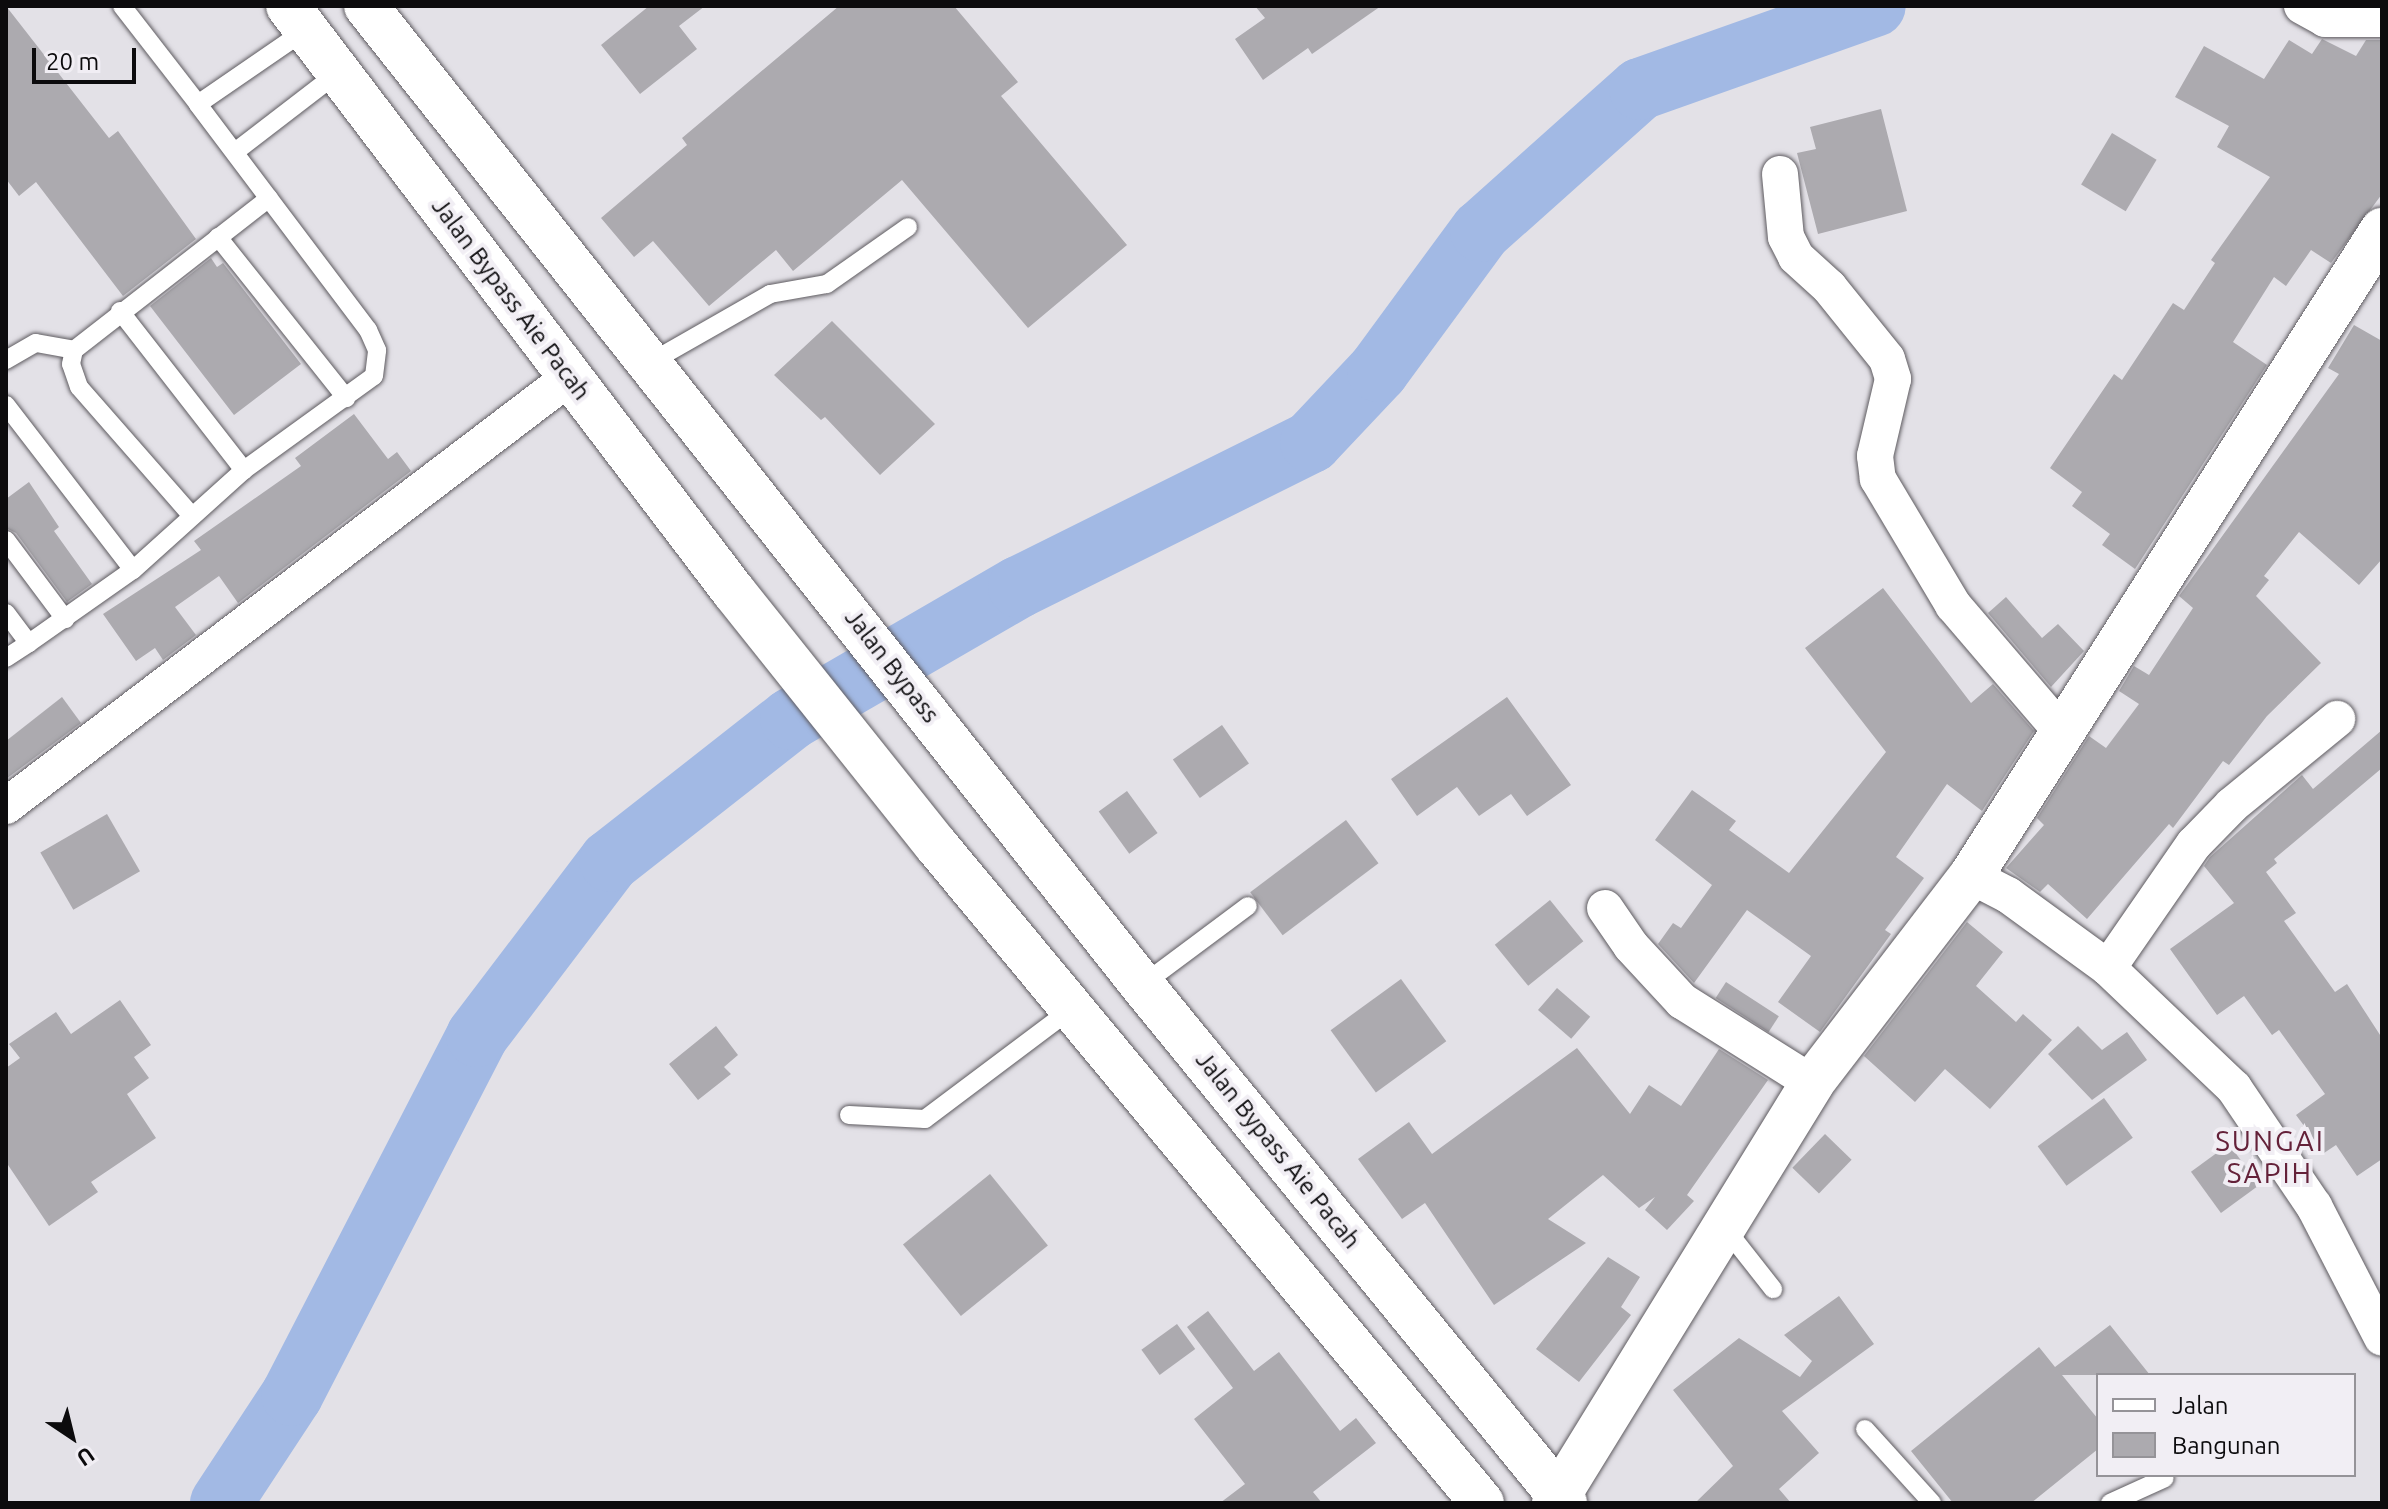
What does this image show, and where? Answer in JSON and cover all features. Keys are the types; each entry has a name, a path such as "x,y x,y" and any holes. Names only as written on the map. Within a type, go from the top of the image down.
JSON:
{"main road":[{"name":"Jalan Bypass","path":"366,6 993,794"},
{"name":"Jalan Bypass Aie Pacah","path":"297,18 734,592 936,845 1073,1008"},
{"path":"1559,1501 1812,1083 1971,876 2382,230"},
{"name":"Jalan Bypass Aie Pacah","path":"993,794 1142,985 1559,1501"},
{"path":"1073,1008 1482,1503"}],"street":[{"path":"2302,6 2325,19 2382,19"},
{"path":"1780,174 1786,237 1796,257 1829,287 1887,359 1893,379 1875,456 1878,479 1953,605 2062,732"},
{"path":"6,806 570,377"},
{"path":"2108,968 2194,844 2232,805 2337,719"},
{"path":"1971,876 2008,895 2108,968 2198,1049 2269,1133 2314,1206 2382,1338"},
{"path":"1605,908 1631,946 1682,1001 1812,1083"}],"lane":[{"path":"6,658 133,570 244,470 374,376 377,350 235,152 122,6"},
{"path":"198,104 297,18"},
{"path":"235,152 339,72"},
{"path":"192,516 79,387 71,364 74,350 120,311 269,198"},
{"path":"651,362 770,294 827,284 908,227"},
{"path":"218,237 346,398"},
{"path":"120,311 244,470"},
{"path":"6,360 36,343 74,350"},
{"path":"6,405 133,570"},
{"path":"6,540 65,619"},
{"path":"6,613 29,643"},
{"path":"1142,985 1248,906"},
{"path":"849,1115 925,1119 1073,1008"},
{"path":"1723,1226 1773,1289"},
{"path":"1865,1429 1932,1503"},
{"path":"2110,1503 2165,1478"}],"building":[{"path":"6,6 109,138 118,131 196,239 123,296 36,182 19,196 6,179"},
{"path":"649,6 705,6 679,26 697,49 640,94 601,45"},
{"path":"839,6 954,6 1018,82 1001,96 1127,245 1028,328 902,180 793,271 776,250 709,306 653,241 634,257 601,218 687,145 682,138"},
{"path":"1255,6 1381,6 1312,54 1308,48 1263,80 1235,39 1265,18"},
{"path":"2322,39 2356,56 2366,40 2382,40 2382,194 2331,263 2311,250 2286,286 2274,277 2233,342 2267,365 2135,569 2102,545 2110,534 2072,506 2082,492 2050,468 2114,374 2122,380 2173,303 2184,310 2215,263 2211,260 2270,177 2217,147 2229,126 2175,97 2204,46 2264,79 2289,40 2312,54"},
{"path":"1881,109 1907,211 1818,234 1797,153 1816,149 1810,127"},
{"path":"2112,133 2157,160 2126,211 2081,184"},
{"path":"211,258 217,267 223,263 301,364 234,415 150,306"},
{"path":"832,321 935,424 880,475 825,417 821,420 774,375"},
{"path":"2354,325 2382,341 2382,559 2359,585 2299,532 2264,576 2269,580 2256,596 2321,663 2267,716 2229,765 2223,761 2173,828 2169,824 2087,919 2048,884 2040,892 2006,868 2044,825 2037,818 2089,736 2106,748 2139,704 2119,691 2134,666 2149,675 2193,608 2179,596 2339,374 2328,368"},
{"path":"354,414 388,459 397,452 411,471 238,603 219,576 175,607 196,635 163,660 155,648 136,661 103,614 201,550 194,541 301,466 295,458"},
{"path":"29,482 59,527 54,531 92,584 67,602 16,533 6,528 6,499"},
{"path":"1883,588 1971,703 1993,684 2034,731 1982,811 1947,784 1896,857 1924,878 1885,930 1891,934 1820,1032 1778,1002 1811,956 1747,910 1694,983 1658,944 1673,923 1681,928 1712,885 1655,840 1692,790 1736,821 1729,830 1789,873 1886,752 1805,648"},
{"path":"2006,597 2042,638 2058,624 2084,651 2051,687 1988,613"},
{"path":"62,697 81,723 6,779 6,741"},
{"path":"1507,697 1571,785 1527,816 1511,794 1479,816 1457,787 1417,816 1391,779"},
{"path":"1222,725 1249,764 1200,798 1173,759"},
{"path":"2382,730 2382,768 2274,859 2277,863 2266,872 2296,913 2284,921 2335,992 2347,984 2382,1038 2382,1159 2357,1176 2336,1145 2324,1153 2296,1115 2325,1094 2279,1030 2272,1035 2244,996 2217,1015 2170,949 2234,903 2204,866 2210,857 2302,775 2313,789"},
{"path":"1127,791 1158,833 1129,854 1099,812"},
{"path":"107,814 140,871 73,910 40,852"},
{"path":"1346,820 1378,863 1283,935 1250,892"},
{"path":"1550,900 1583,941 1528,986 1495,945"},
{"path":"1967,922 2003,952 1976,986 2016,1022 2023,1014 2052,1040 1990,1109 1945,1069 1915,1102 1864,1056"},
{"path":"1401,979 1446,1041 1376,1092 1331,1030"},
{"path":"1726,982 1779,1016 1768,1032 1716,998"},
{"path":"1557,988 1590,1017 1571,1039 1538,1010"},
{"path":"120,1000 151,1045 134,1057 149,1078 127,1094 156,1138 91,1182 98,1192 49,1226 6,1162 6,1068 20,1058 9,1044 56,1012 71,1034"},
{"path":"716,1026 738,1055 724,1067 731,1074 698,1100 669,1064"},
{"path":"2078,1026 2102,1050 2127,1032 2147,1060 2092,1100 2048,1054"},
{"path":"1577,1048 1630,1114 1649,1085 1681,1106 1719,1049 1768,1080 1687,1195 1694,1201 1667,1230 1645,1210 1655,1197 1639,1208 1603,1175 1548,1219 1586,1243 1494,1305 1425,1203 1402,1219 1358,1159 1409,1122 1432,1154"},
{"path":"2104,1098 2133,1138 2066,1186 2038,1146"},
{"path":"1825,1134 1852,1160 1819,1194 1792,1168"},
{"path":"2229,1144 2259,1185 2221,1213 2191,1172"},
{"path":"990,1174 1048,1245 961,1316 903,1244"},
{"path":"1608,1257 1640,1277 1621,1307 1631,1315 1579,1382 1536,1349"},
{"path":"1839,1296 1874,1344 1782,1411 1819,1453 1779,1489 1791,1503 1695,1503 1733,1466 1673,1390 1739,1338 1800,1377 1812,1361 1784,1335"},
{"path":"1208,1311 1254,1371 1279,1352 1340,1431 1356,1418 1376,1443 1313,1492 1322,1503 1220,1503 1245,1484 1194,1419 1233,1388 1187,1327"},
{"path":"1177,1324 1195,1349 1160,1375 1141,1350"},
{"path":"2110,1325 2148,1373 2062,1375 2096,1417 2096,1451 2031,1503 1953,1503 1911,1451 2039,1347 2055,1367"}],"waterway":[{"path":"221,1503 292,1395 477,1036 610,861 791,719 1019,587 1311,442 1378,371 1481,231 1640,89 1875,6"}],"district":[{"name":"SUNGAI SAPIH","path":"2270,1157"}]}
